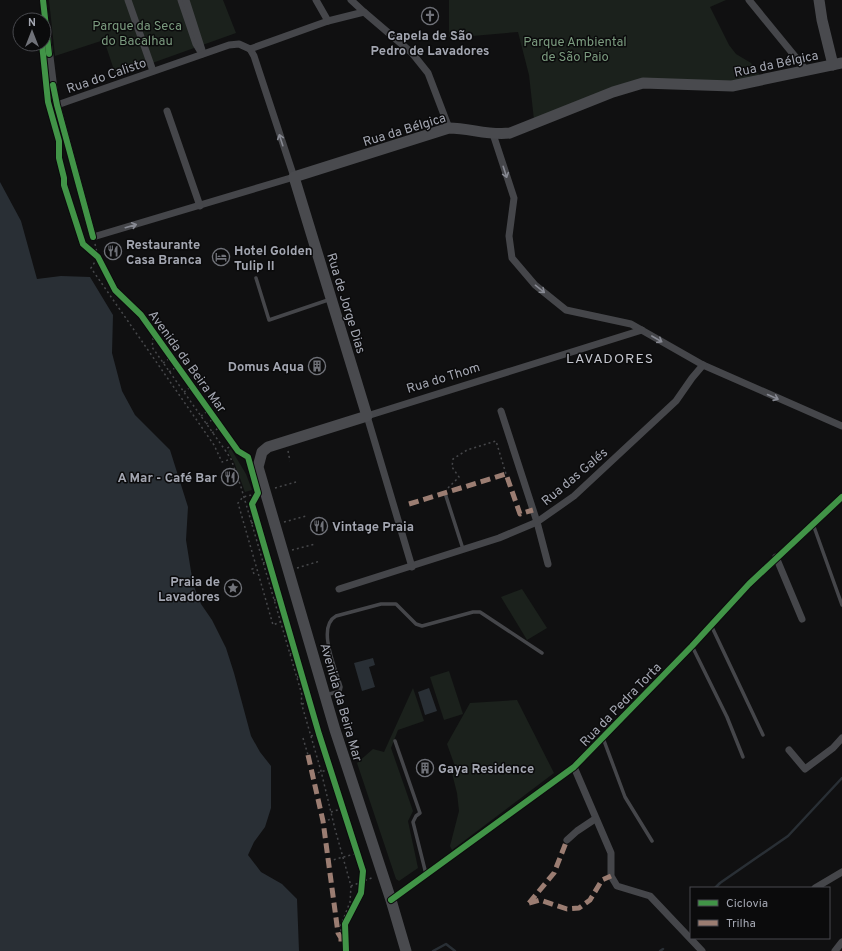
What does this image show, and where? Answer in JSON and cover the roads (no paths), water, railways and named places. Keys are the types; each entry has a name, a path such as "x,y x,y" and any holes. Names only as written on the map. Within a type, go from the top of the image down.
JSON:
{"main road":[{"path":"819,0 822,20 837,64"},
{"name":"Rua da Bélgica","path":"294,177 449,128 459,128 494,134 510,133 613,92 644,83 732,86 837,64"},
{"name":"Rua de Jorge Dias","path":"294,177 367,416"},
{"name":"Rua do Thom","path":"259,460 262,452 268,447 367,416"},
{"name":"Avenida da Beira Mar","path":"259,460 258,467 335,730 392,900 406,951"}],"street":[{"path":"43,0 57,105"},
{"path":"128,0 153,71"},
{"path":"181,0 196,44 202,54"},
{"path":"186,0 201,42 202,54"},
{"path":"316,0 328,21"},
{"path":"351,0 412,54 428,73 449,128"},
{"path":"749,0 807,71"},
{"path":"250,49 328,21 364,12"},
{"name":"Rua do Calisto","path":"57,105 229,45 239,44 250,49"},
{"name":"Rua de Jorge Dias","path":"250,49 254,56 294,177"},
{"name":"Rua da Bélgica","path":"57,105 93,237 294,177"},
{"path":"167,111 200,206"},
{"path":"494,134 514,198 509,236 512,258 535,284 566,310 631,324 703,365 842,426"},
{"name":"Rua do Thom","path":"367,416 642,330"},
{"name":"Rua das Galés","path":"339,589 464,550 499,538 537,522 574,496 676,401 703,365"},
{"path":"501,411 537,522 548,564"},
{"name":"Rua de Jorge Dias","path":"367,416 412,567"},
{"name":"Rua da Pedra Torta","path":"392,900 574,767 776,557 842,497"},
{"path":"776,557 802,619"},
{"path":"789,750 805,769 833,748 842,738"},
{"path":"574,767 595,819 611,853 611,876 617,886 650,896 690,938"},
{"path":"567,840 595,819"},
{"path":"817,887 842,872"},
{"path":"691,939 702,951"},
{"path":"835,951 842,942"}],"lane":[{"path":"256,278 269,320 332,299"},
{"path":"445,493 464,550"},
{"path":"813,523 842,605"},
{"path":"325,696 340,691 341,687 327,637 328,624 336,616 381,604 396,604 416,624 422,626 473,612 480,612 542,653"},
{"path":"711,624 762,735"},
{"path":"692,646 727,717 743,757"},
{"path":"603,738 625,797 652,841"},
{"path":"395,741 420,812 413,822 426,875"}],"waterway":[{"path":"716,887 788,836 842,778"},
{"path":"433,951 446,944 455,951"}],"place":[{"name":"Capela de São Pedro de Lavadores","path":"430,16"},
{"name":"Restaurante Casa Branca","path":"113,251"},
{"name":"Hotel Golden Tulip II","path":"221,257"},
{"name":"Domus Aqua","path":"317,366"},
{"name":"A Mar - Café Bar","path":"230,477"},
{"name":"Vintage Praia","path":"319,526"},
{"name":"Praia de Lavadores","path":"233,588"},
{"name":"Gaya Residence","path":"425,768"}],"district":[{"name":"LAVADORES","path":"610,358"}],"park label":[{"name":"Parque da Seca do Bacalhau","path":"137,32"},
{"name":"Parque Ambiental de São Paio","path":"575,48"}]}
